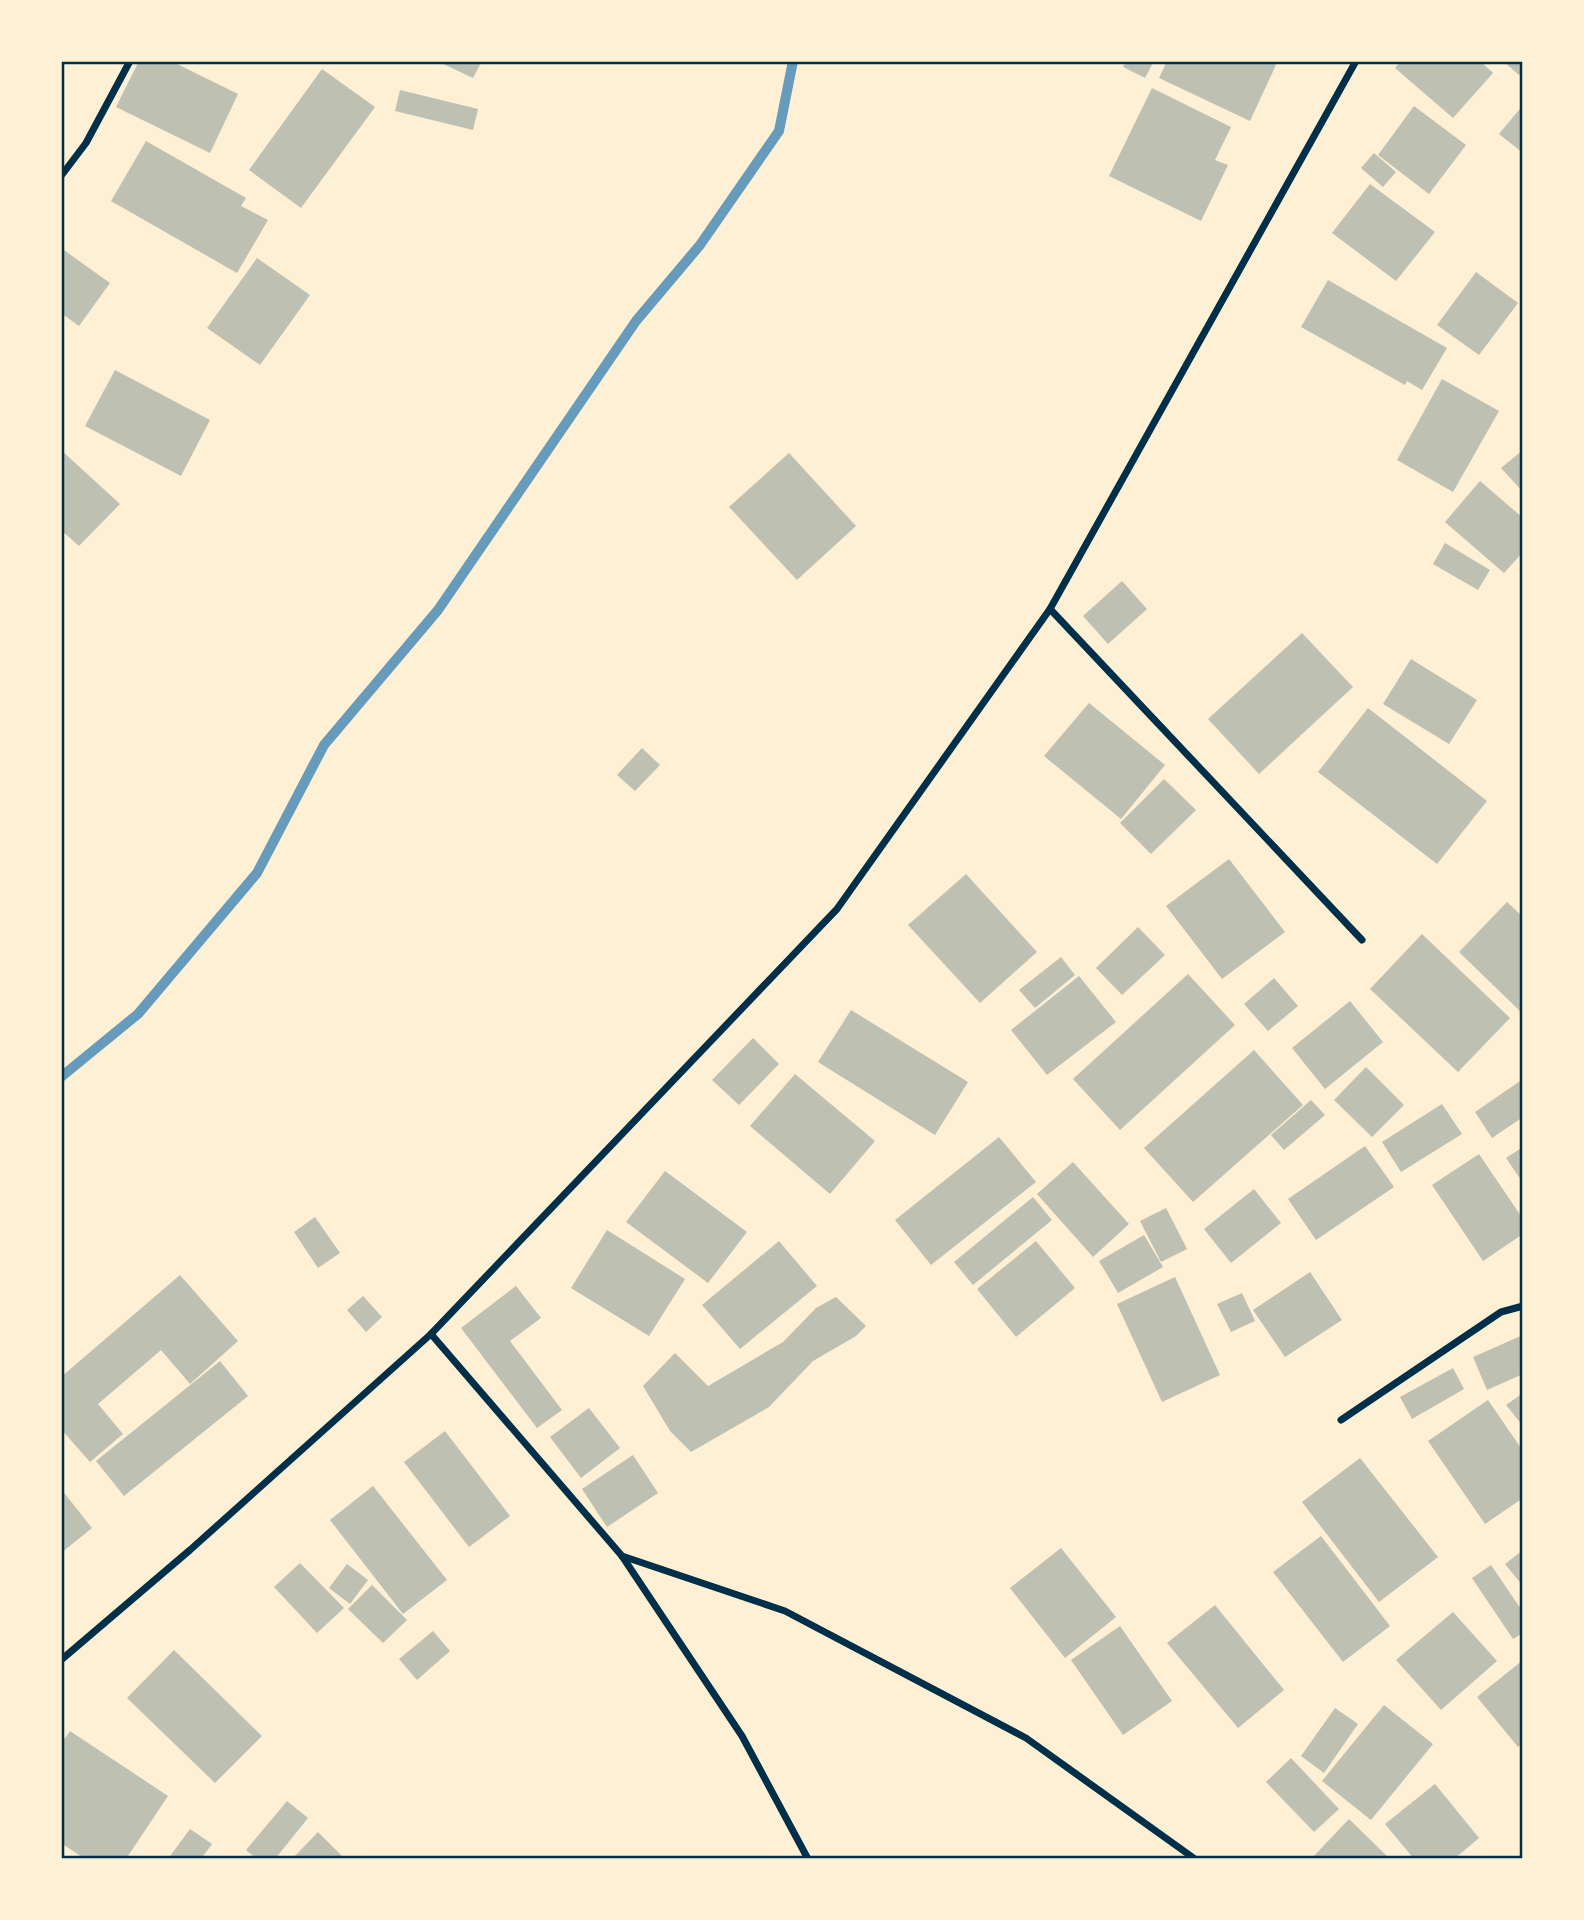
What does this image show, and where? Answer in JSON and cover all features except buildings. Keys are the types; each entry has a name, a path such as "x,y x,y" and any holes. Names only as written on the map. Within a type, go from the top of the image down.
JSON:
{"street":[{"path":"61,176 86,143 130,61"},
{"path":"61,1660 200,1541 432,1334 837,909 1050,609 1356,61"},
{"path":"1050,609 1362,940"},
{"path":"1342,1420 1501,1312 1523,1306"},
{"path":"432,1334 622,1556 742,1735 808,1859"},
{"path":"622,1556 785,1611 870,1655 1026,1738 1195,1859"}],"waterway":[{"path":"61,1077 138,1014 257,873 324,745 438,610 636,321 700,245 779,131 793,61"}]}
